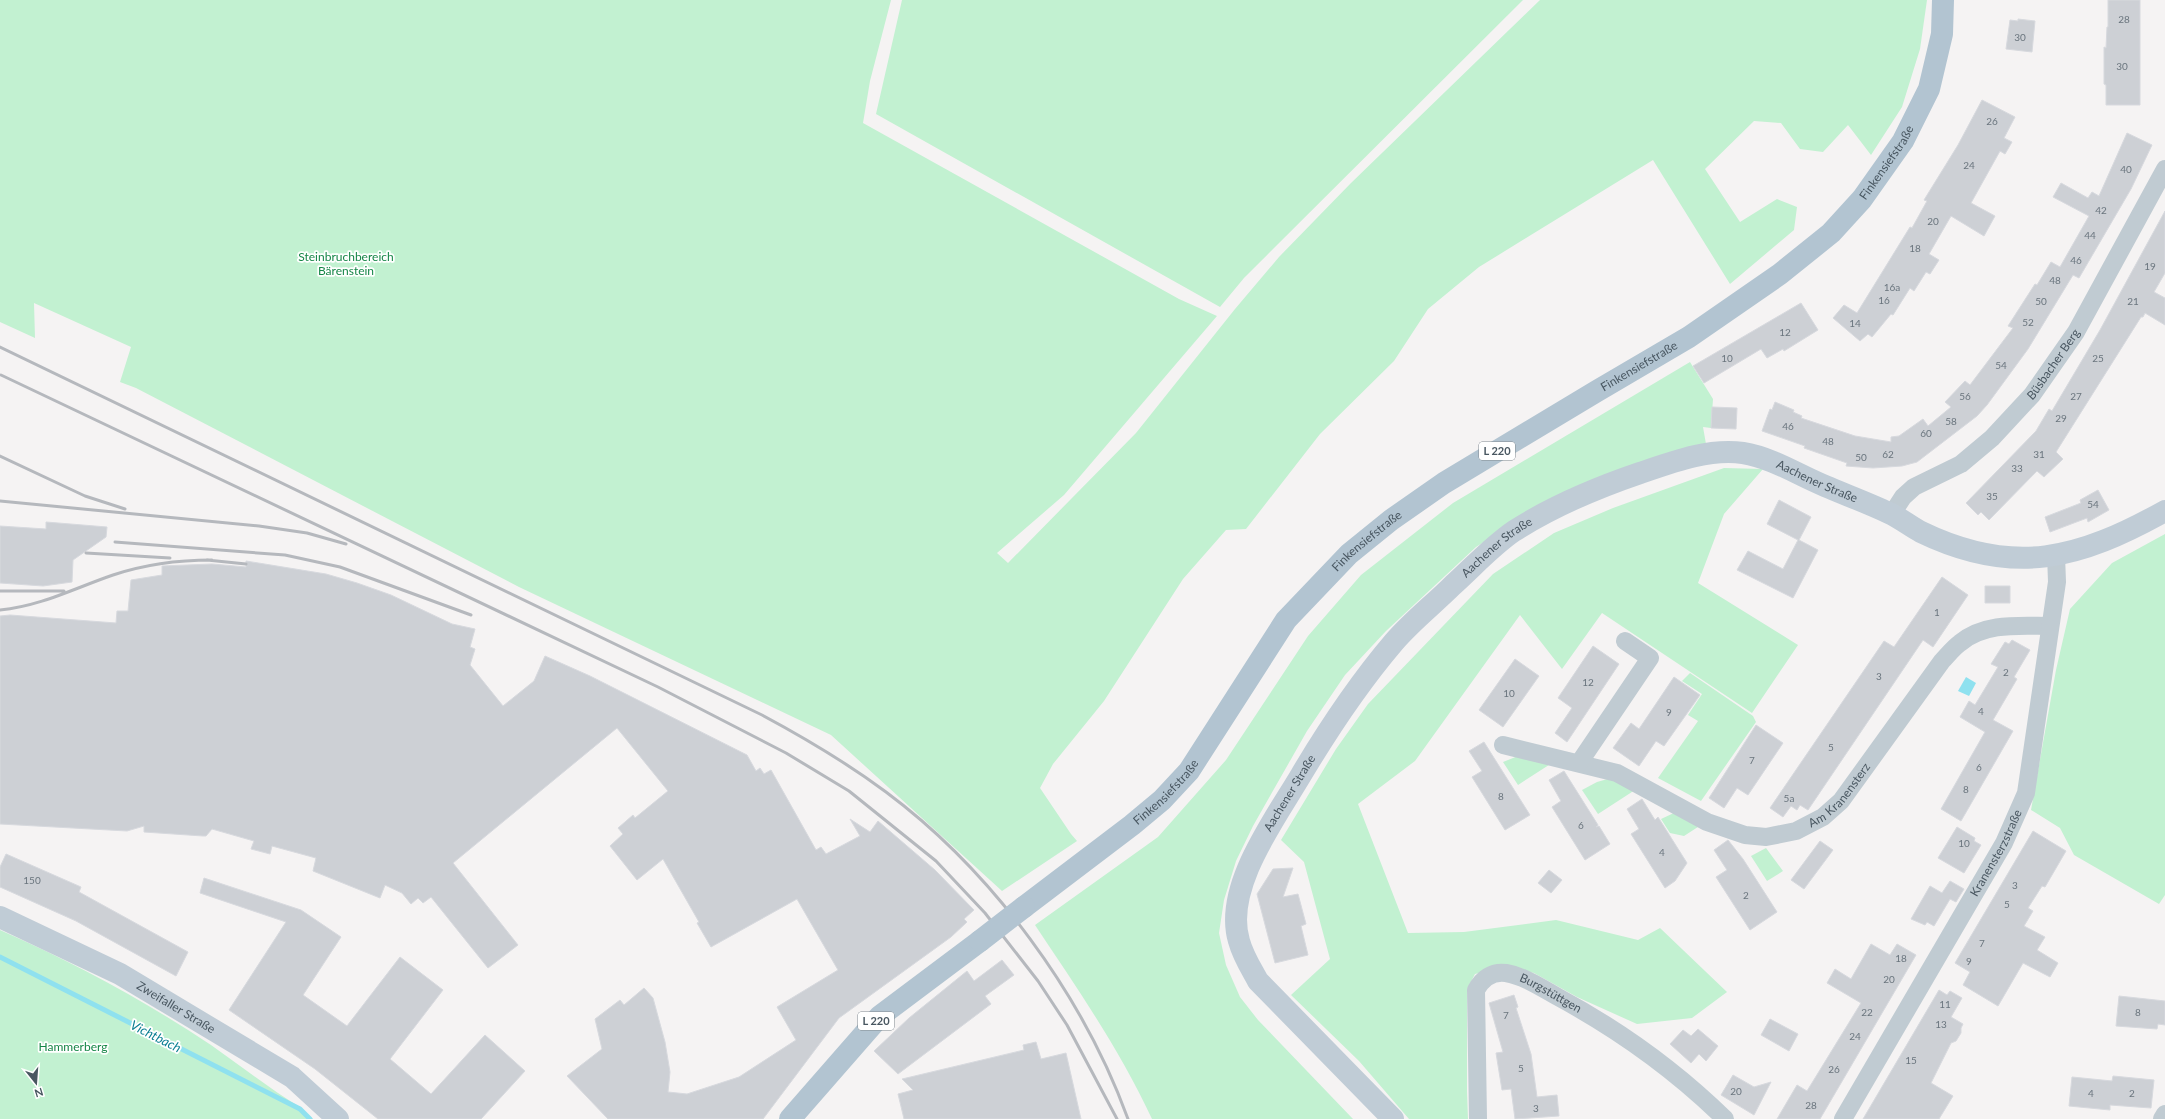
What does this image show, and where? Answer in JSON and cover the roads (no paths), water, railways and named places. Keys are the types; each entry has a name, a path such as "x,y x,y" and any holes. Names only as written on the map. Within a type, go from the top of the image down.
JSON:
{"main road":[{"name":"Finkensiefstraße","path":"790,1119 880,1016 1132,825 1162,800 1189,771 1214,736 1286,620 1349,554 1390,520 1444,483 1597,391 1689,338 1780,274 1831,233 1862,199 1903,140 1929,89 1942,34 1943,0"}],"street":[{"name":"Büsbacher Berg","path":"1892,514 1903,497 1914,487 1961,464 1992,438 2032,395 2076,332 2165,169"},
{"name":"Aachener Straße","path":"1394,1119 1258,980 1246,960 1238,938 1237,901 1249,866 1317,749 1350,696 1396,639 1482,558 1512,533 1546,512 1607,484 1689,458 1726,452 1743,453 1766,459 1892,514 1920,532 1968,550 2013,559 2056,555 2093,546 2130,530 2165,511"},
{"name":"Kranensterzstraße","path":"1842,1119 2004,843 2026,793 2057,582 2056,555"},
{"name":"Am Kranensterz","path":"1503,745 1617,773 1707,822 1745,835 1766,836 1796,831 1823,817 1841,801 1942,661 1960,642 1980,631 2007,625 2050,626"},
{"path":"1579,763 1650,658 1625,641"},
{"name":"Zweifaller Straße","path":"0,917 120,974 292,1078 338,1119"},
{"name":"Burgstüttgen","path":"1478,1119 1476,990 1481,981 1494,974 1505,973 1531,982 1580,1008 1693,1087 1725,1119"},
{"path":"2162,1119 2165,1114"}],"water":[{"path":"1966,677 1976,683 1969,696 1958,691"}],"waterway":[{"name":"Vichtbach","path":"0,957 300,1109 310,1119"}],"railway":[{"path":"0,347 762,715 810,742 856,771 886,792 925,824 962,859 997,897 1030,939 1060,982 1086,1027 1109,1073 1128,1119"},
{"path":"1,375 658,687 786,753 849,791 936,861 985,913 1038,981 1067,1025 1117,1119"},
{"path":"0,456 85,496 125,509"},
{"path":"0,501 259,526 307,533 346,544"},
{"path":"115,542 285,555 340,567 471,615"},
{"path":"86,553 170,558"},
{"path":"207,560 246,564"},
{"path":"0,610 44,601 113,575 150,565 212,560"},
{"path":"0,591 64,591"}],"park label":[{"name":"Steinbruchbereich Bärenstein","path":"346,264"},
{"name":"Hammerberg","path":"73,1047"}]}
